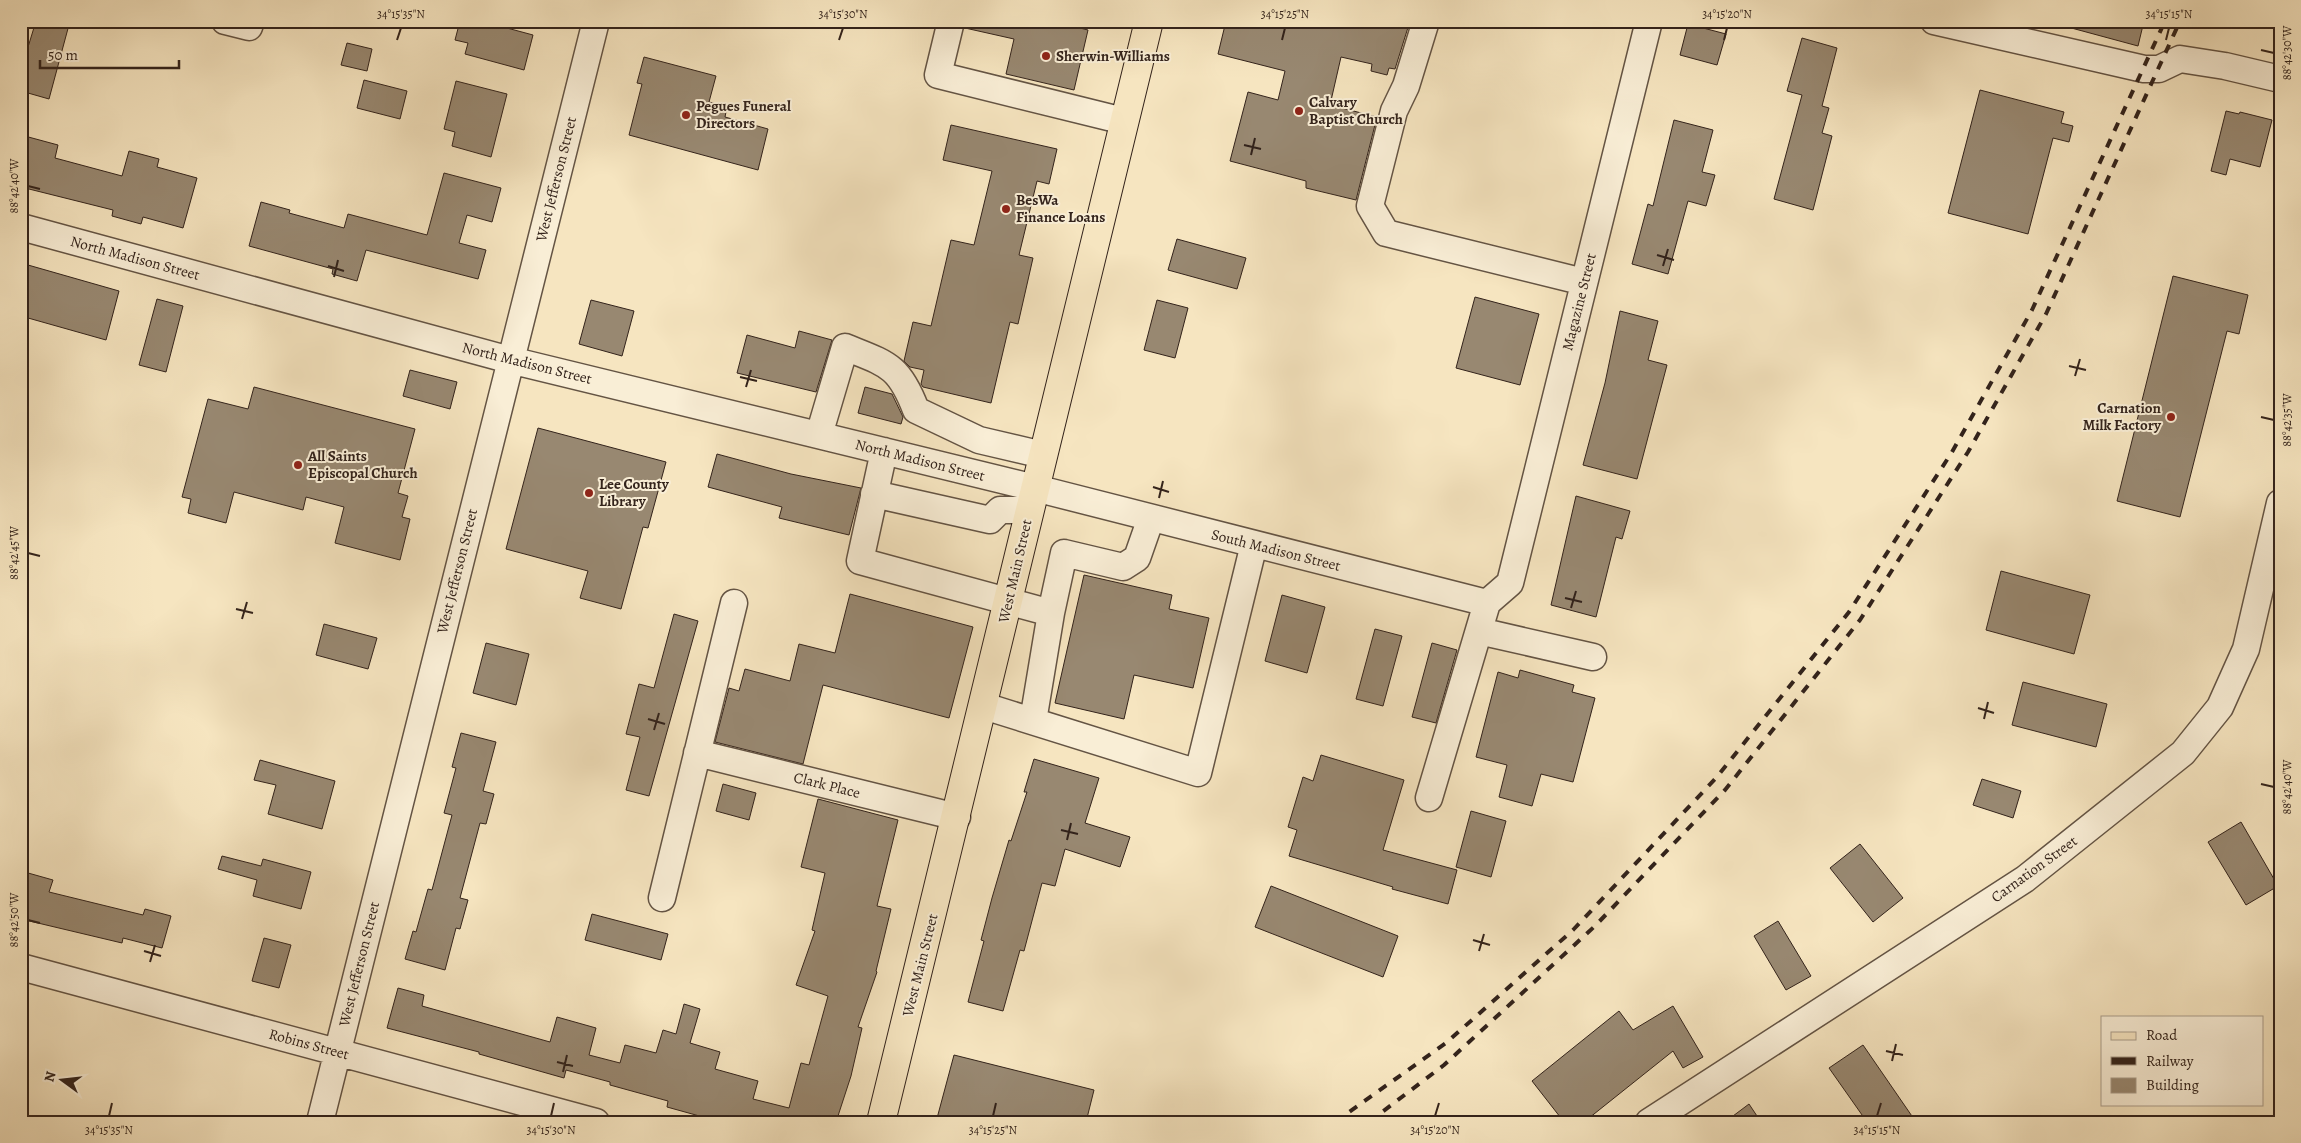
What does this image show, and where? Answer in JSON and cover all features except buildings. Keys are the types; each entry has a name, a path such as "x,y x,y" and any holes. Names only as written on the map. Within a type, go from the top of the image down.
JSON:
{"main road":[{"name":"West Main Street","path":"881,1122 957,817 1032,499 1149,21"}],"street":[{"path":"225,21 249,27 250,21"},
{"name":"West Jefferson Street","path":"320,1122 596,21"},
{"path":"951,21 938,75 1124,121"},
{"path":"1426,21 1406,86 1394,111 1370,206 1386,233 1584,282"},
{"name":"Magazine Street","path":"1487,603 1510,582 1646,22"},
{"path":"1945,23 2144,70 2159,69 2180,59 2225,66 2280,79"},
{"name":"North Madison Street","path":"21,227 510,360 884,451 1032,499"},
{"path":"819,435 845,348 886,364 907,384 916,410 979,440 1043,455"},
{"path":"884,451 860,561 1051,613"},
{"path":"874,494 990,520 1000,510 1032,499"},
{"name":"South Madison Street","path":"1032,499 1151,518 1487,603"},
{"name":"Carnation Street","path":"1649,1122 2025,879 2183,753 2220,708 2246,649 2280,503"},
{"path":"1033,721 1051,613 1064,553 1123,566 1137,558 1151,518"},
{"path":"984,706 1198,773 1254,544"},
{"path":"662,898 734,603"},
{"path":"1429,798 1487,603"},
{"path":"1479,631 1593,657"},
{"name":"Clark Place","path":"697,753 957,817"},
{"name":"Robins Street","path":"21,967 596,1122"}],"railway":[{"path":"1335,1122 1446,1043 1573,930 1716,778 1849,612 1952,452 2032,310 2165,21"},
{"path":"1369,1122 1444,1065 1595,926 1725,790 1860,620 1968,452 2046,314 2180,21"}],"place":[{"name":"Sherwin-Williams","path":"1046,56"},
{"name":"Calvary Baptist Church","path":"1299,111"},
{"name":"Pegues Funeral Directors","path":"686,115"},
{"name":"BesWa Finance Loans","path":"1006,209"},
{"name":"Carnation Milk Factory","path":"2171,417"},
{"name":"All Saints Episcopal Church","path":"298,465"},
{"name":"Lee County Library","path":"589,493"}]}
